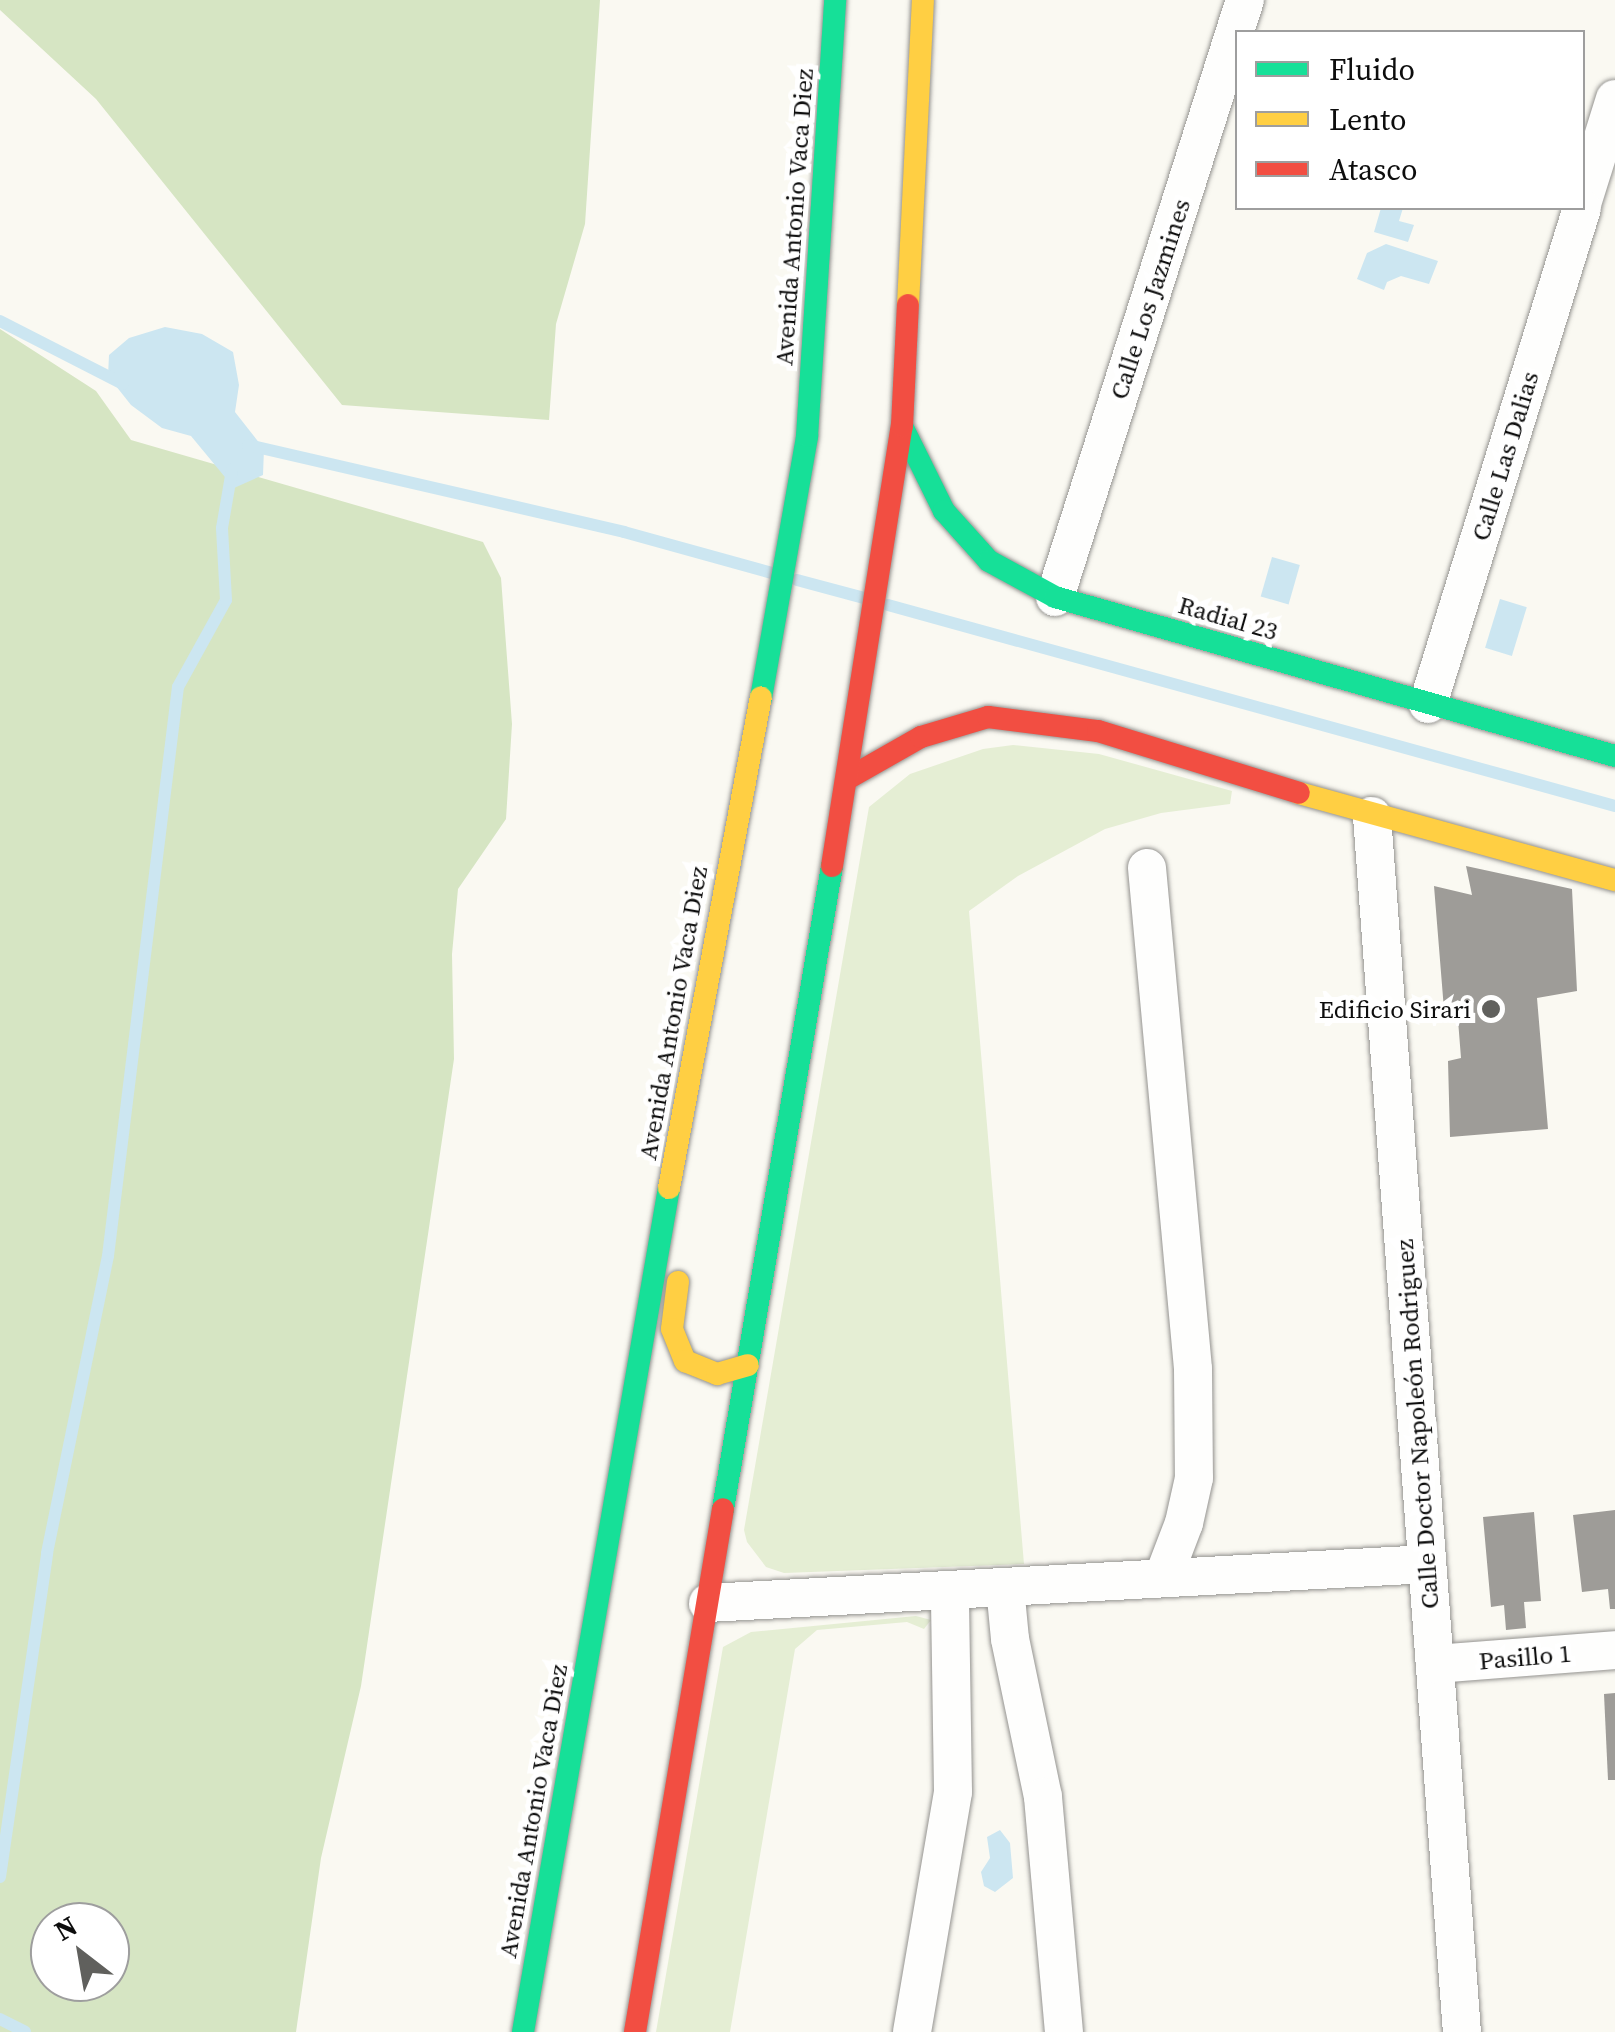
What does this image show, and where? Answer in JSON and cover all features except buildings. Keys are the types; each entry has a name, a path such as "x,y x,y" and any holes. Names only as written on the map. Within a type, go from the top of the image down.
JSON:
{"main road":[{"name":"Avenida Antonio Vaca Diez","path":"523,2032 695,1036 792,536 807,436 835,0"},
{"path":"635,2032 868,661 902,426 923,0"},
{"name":"Radial 23","path":"902,426 944,512 990,561 1055,597 1615,756"},
{"path":"847,779 921,737 988,717 1098,732 1372,816 1615,880"},
{"path":"695,1036 704,1129"},
{"path":"682,1260 671,1324 677,1350 691,1366 708,1373 726,1374 748,1366"}],"street":[{"name":"Calle Los Jazmines","path":"1235,30 1245,0"},
{"name":"Calle Los Jazmines","path":"1055,597 1235,31"},
{"name":"Calle Las Dalias","path":"1585,196 1615,100"},
{"name":"Calle Las Dalias","path":"1428,704 1581,210"},
{"name":"Calle Doctor Napoleón Rodriguez","path":"1372,816 1462,2032"},
{"path":"1147,868 1192,1369 1194,1478 1184,1523 1163,1578"},
{"path":"708,1603 1427,1564"},
{"path":"1005,1587 1010,1639 1043,1797 1064,2032"},
{"path":"912,2032 953,1792 950,1590"},
{"name":"Pasillo 1","path":"1435,1664 1615,1650"}],"green space":[{"path":"0,0 600,0 585,224 556,324 549,420 342,405 96,99 0,10"},
{"path":"0,329 96,391 131,440 483,542 501,578 512,724 506,819 458,889 452,954 454,1059 361,1686 321,1858 296,2032 0,2032"},
{"path":"1013,745 1099,754 1232,791 1230,804 1161,813 1105,829 1018,876 969,911 1024,1564 784,1573 766,1567 747,1542 744,1530 869,807 910,774 983,749"},
{"path":"916,1616 931,1620 924,1629 907,1622 817,1630 795,1649 730,2032 656,2032 723,1647 751,1632"}],"water":[{"path":"1380,210 1402,210 1399,221 1414,225 1408,242 1374,232"},
{"path":"1386,244 1438,261 1429,284 1401,276 1387,282 1384,290 1357,279 1367,253"},
{"path":"165,327 202,334 233,352 239,385 235,412 264,449 263,475 234,488 191,436 162,428 131,405 108,376 109,355 129,338"},
{"path":"1272,557 1300,565 1289,604 1261,596"},
{"path":"1500,599 1527,607 1512,656 1485,648"},
{"path":"1000,1830 1010,1843 1013,1878 995,1892 984,1886 981,1872 990,1858 987,1837"}],"waterway":[{"path":"0,321 123,384"},
{"path":"248,445 624,532 772,573"},
{"path":"0,1877 47,1553 108,1256 178,687 226,600 222,528 232,470"},
{"path":"797,580 864,598"},
{"path":"888,605 1615,806"},
{"path":"0,2019 25,2032"}],"traffic: fast":[{"path":"761,698 807,436 835,0"},
{"path":"902,426 944,511 989,561 1055,597 1615,756"},
{"path":"723,1509 832,866"},
{"path":"523,2032 669,1188"}],"traffic: slow":[{"path":"908,305 923,0"},
{"path":"669,1188 761,698"},
{"path":"1299,793 1615,880"},
{"path":"678,1282 672,1329 685,1361 717,1374 748,1365"}],"traffic: jam":[{"path":"832,866 902,426 908,305"},
{"path":"847,779 921,737 988,717 1098,731 1299,793"},
{"path":"635,2032 723,1509"}],"place":[{"name":"Edificio Sirari","path":"1491,1009"}]}
